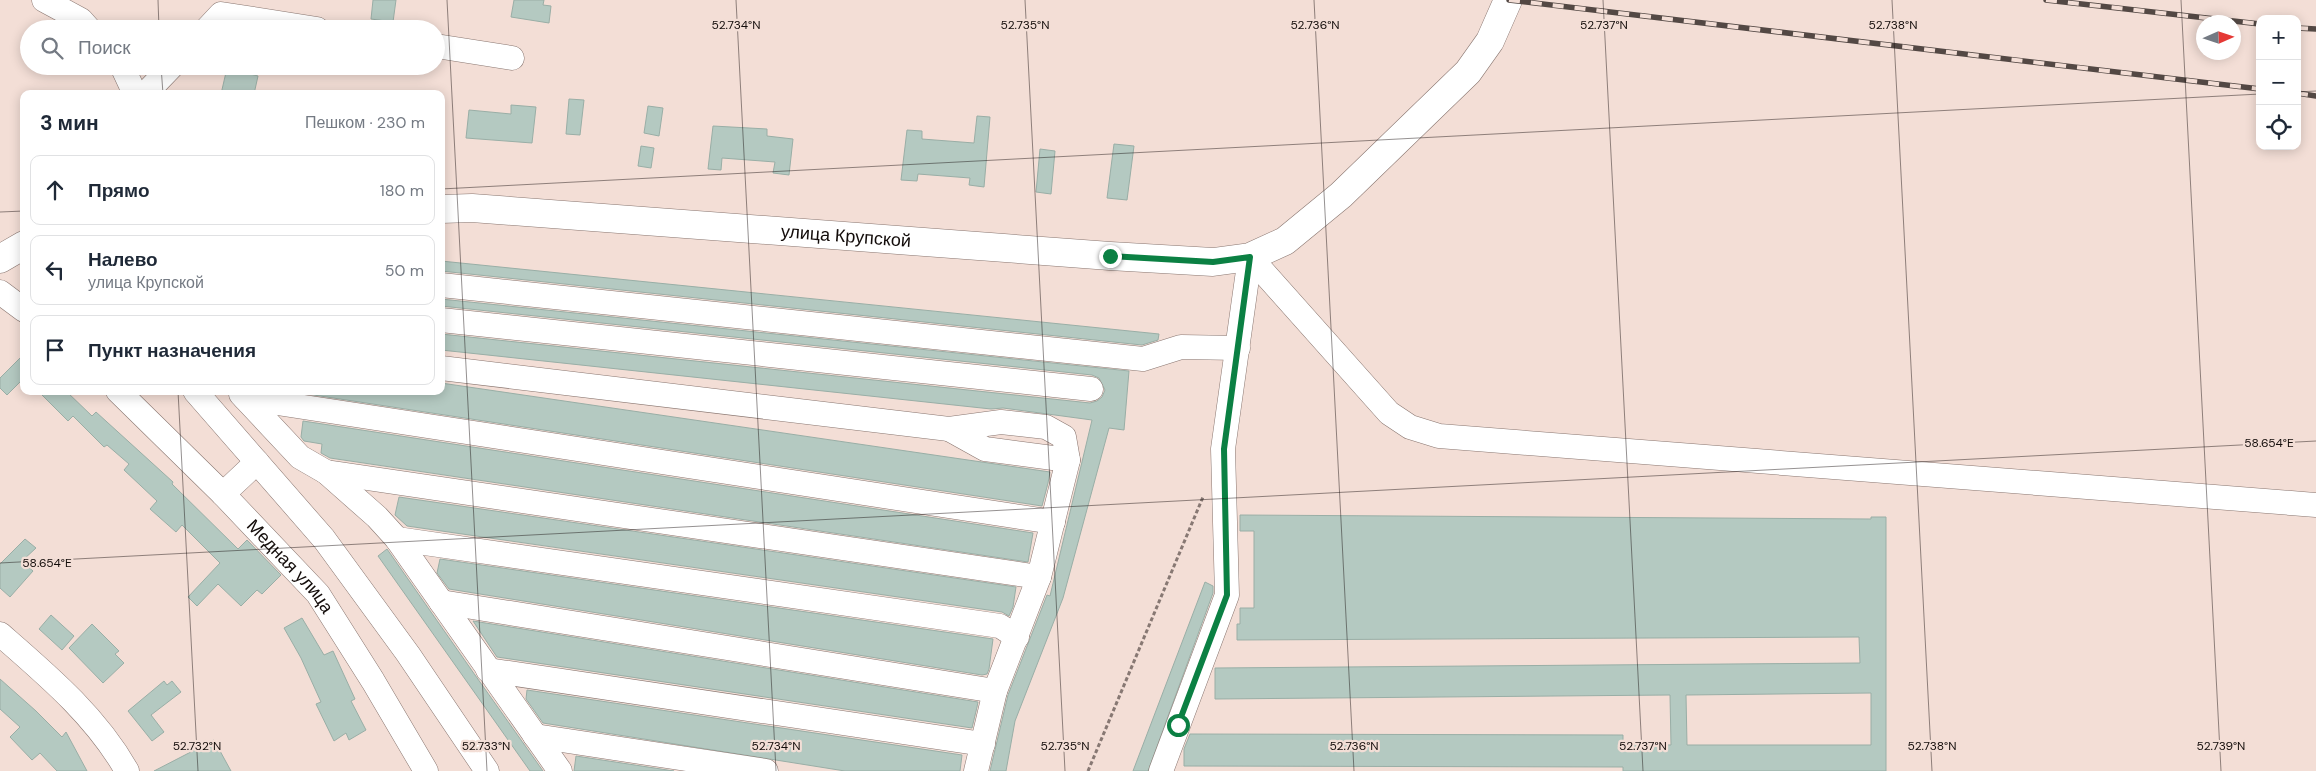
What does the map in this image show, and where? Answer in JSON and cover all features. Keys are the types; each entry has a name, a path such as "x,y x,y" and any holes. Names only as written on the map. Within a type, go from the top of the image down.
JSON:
{"main road":[{"name":"улица Крупской","path":"445,209 472,208 1129,257 1213,262 1250,257 1285,241 1341,195 1468,72 1490,41 1508,0"},
{"path":"0,259 20,247"}],"street":[{"path":"44,0 81,20"},
{"path":"215,20 221,14 259,20"},
{"path":"445,47 512,58"},
{"path":"126,75 133,90"},
{"path":"150,90 164,75"},
{"path":"1160,771 1227,595 1224,449 1250,257"},
{"path":"1250,257 1389,413 1410,427 1439,436 2316,505"},
{"path":"445,285 1143,359 1181,347 1238,348"},
{"path":"0,292 20,307"},
{"path":"445,320 1091,389"},
{"path":"445,368 949,429 1001,422 1046,427 1064,437 1068,460 1039,577 995,691 976,771"},
{"name":"Медная улица","path":"122,395 223,494 318,594 374,681 426,771"},
{"path":"198,395 324,539 408,654 486,771"},
{"path":"243,395 300,457 326,472 377,517 397,539 560,771"},
{"path":"248,395 1053,522"},
{"path":"223,494 257,462"},
{"path":"326,472 1039,577"},
{"path":"397,539 1000,626 1017,637"},
{"path":"441,602 995,691"},
{"path":"0,634 73,699 101,732 122,769"},
{"path":"488,670 983,744"},
{"path":"535,736 766,771"}],"path":[{"path":"1088,771 1204,495"}],"building":[{"path":"373,0 396,0 393,20 371,19"},
{"path":"514,0 544,0 543,5 551,6 549,23 511,17"},
{"path":"225,75 258,76 255,90 222,90"},
{"path":"569,99 584,100 580,135 566,134"},
{"path":"511,105 536,107 532,143 466,138 469,110 511,114"},
{"path":"648,106 663,108 659,136 644,133"},
{"path":"977,116 990,117 984,187 969,185 970,178 918,174 917,181 901,180 907,130 922,131 922,139 974,143"},
{"path":"713,126 767,129 767,136 793,139 789,175 773,173 775,162 722,158 721,170 708,169"},
{"path":"1114,144 1134,146 1127,200 1107,198"},
{"path":"641,146 654,148 651,168 638,166"},
{"path":"1040,149 1055,151 1051,194 1036,192"},
{"path":"445,261 1159,334 1158,340 1142,345 445,271"},
{"path":"445,299 1129,371 1124,430 1109,428 1063,598 1015,721 1006,771 990,771 1008,695 1047,595 1050,596 1092,420 1003,408 991,409 445,350 445,334 1090,403 1102,397 1105,390 1099,378 1092,375 445,306"},
{"path":"20,358 20,382 7,395 0,388 0,378"},
{"path":"445,384 1050,472 1042,506 314,395 445,395"},
{"path":"42,395 70,395 92,416 96,412 173,482 172,484 238,549 247,540 281,575 262,594 257,590 241,606 218,584 197,606 188,597 220,563 182,525 176,532 150,509 157,501 124,470 129,464 107,445 104,447 73,416 68,421"},
{"path":"303,421 1033,533 1028,562 330,458 321,453 322,444 304,441 301,437"},
{"path":"399,497 1016,587 1013,607 1009,616 1002,612 407,526 395,515"},
{"path":"1240,515 1871,519 1871,517 1886,517 1886,771 1623,771 1623,767 1184,766 1184,749 1190,734 1623,735 1623,744 1671,745 1670,695 1215,699 1215,668 1860,663 1859,637 1237,640 1240,608 1254,608 1254,531 1240,531","holes":["1871,693 1871,745 1687,745 1686,695"]},
{"path":"25,539 36,548 22,561 33,571 10,597 0,588 0,564"},
{"path":"387,549 543,771 530,771 378,556"},
{"path":"440,559 993,639 989,669 987,674 982,675 449,589 437,573"},
{"path":"1205,582 1213,586 1213,593 1148,771 1133,771"},
{"path":"51,615 74,636 62,650 39,629"},
{"path":"302,618 324,655 333,651 355,699 351,701 366,730 349,740 346,733 334,741 316,704 321,702 301,658 284,628"},
{"path":"473,621 978,702 972,728 497,657"},
{"path":"92,624 119,651 115,654 124,663 103,683 69,648"},
{"path":"0,679 62,737 66,732 87,771 57,771 40,753 32,760 10,737 20,727 0,709"},
{"path":"164,681 167,685 172,681 181,692 151,715 164,732 152,741 128,711"},
{"path":"527,690 962,755 960,771 845,771 543,723 526,699"},
{"path":"214,740 231,771 154,771"},
{"path":"576,756 674,771 574,771"}],"railway":[{"path":"1509,0 2256,89"},
{"path":"2046,0 2256,24"},
{"path":"2301,28 2316,29"},
{"path":"2301,94 2316,96"}],"route":[{"path":"1110,256 1213,262 1250,257 1224,449 1227,595 1178,725"}]}
